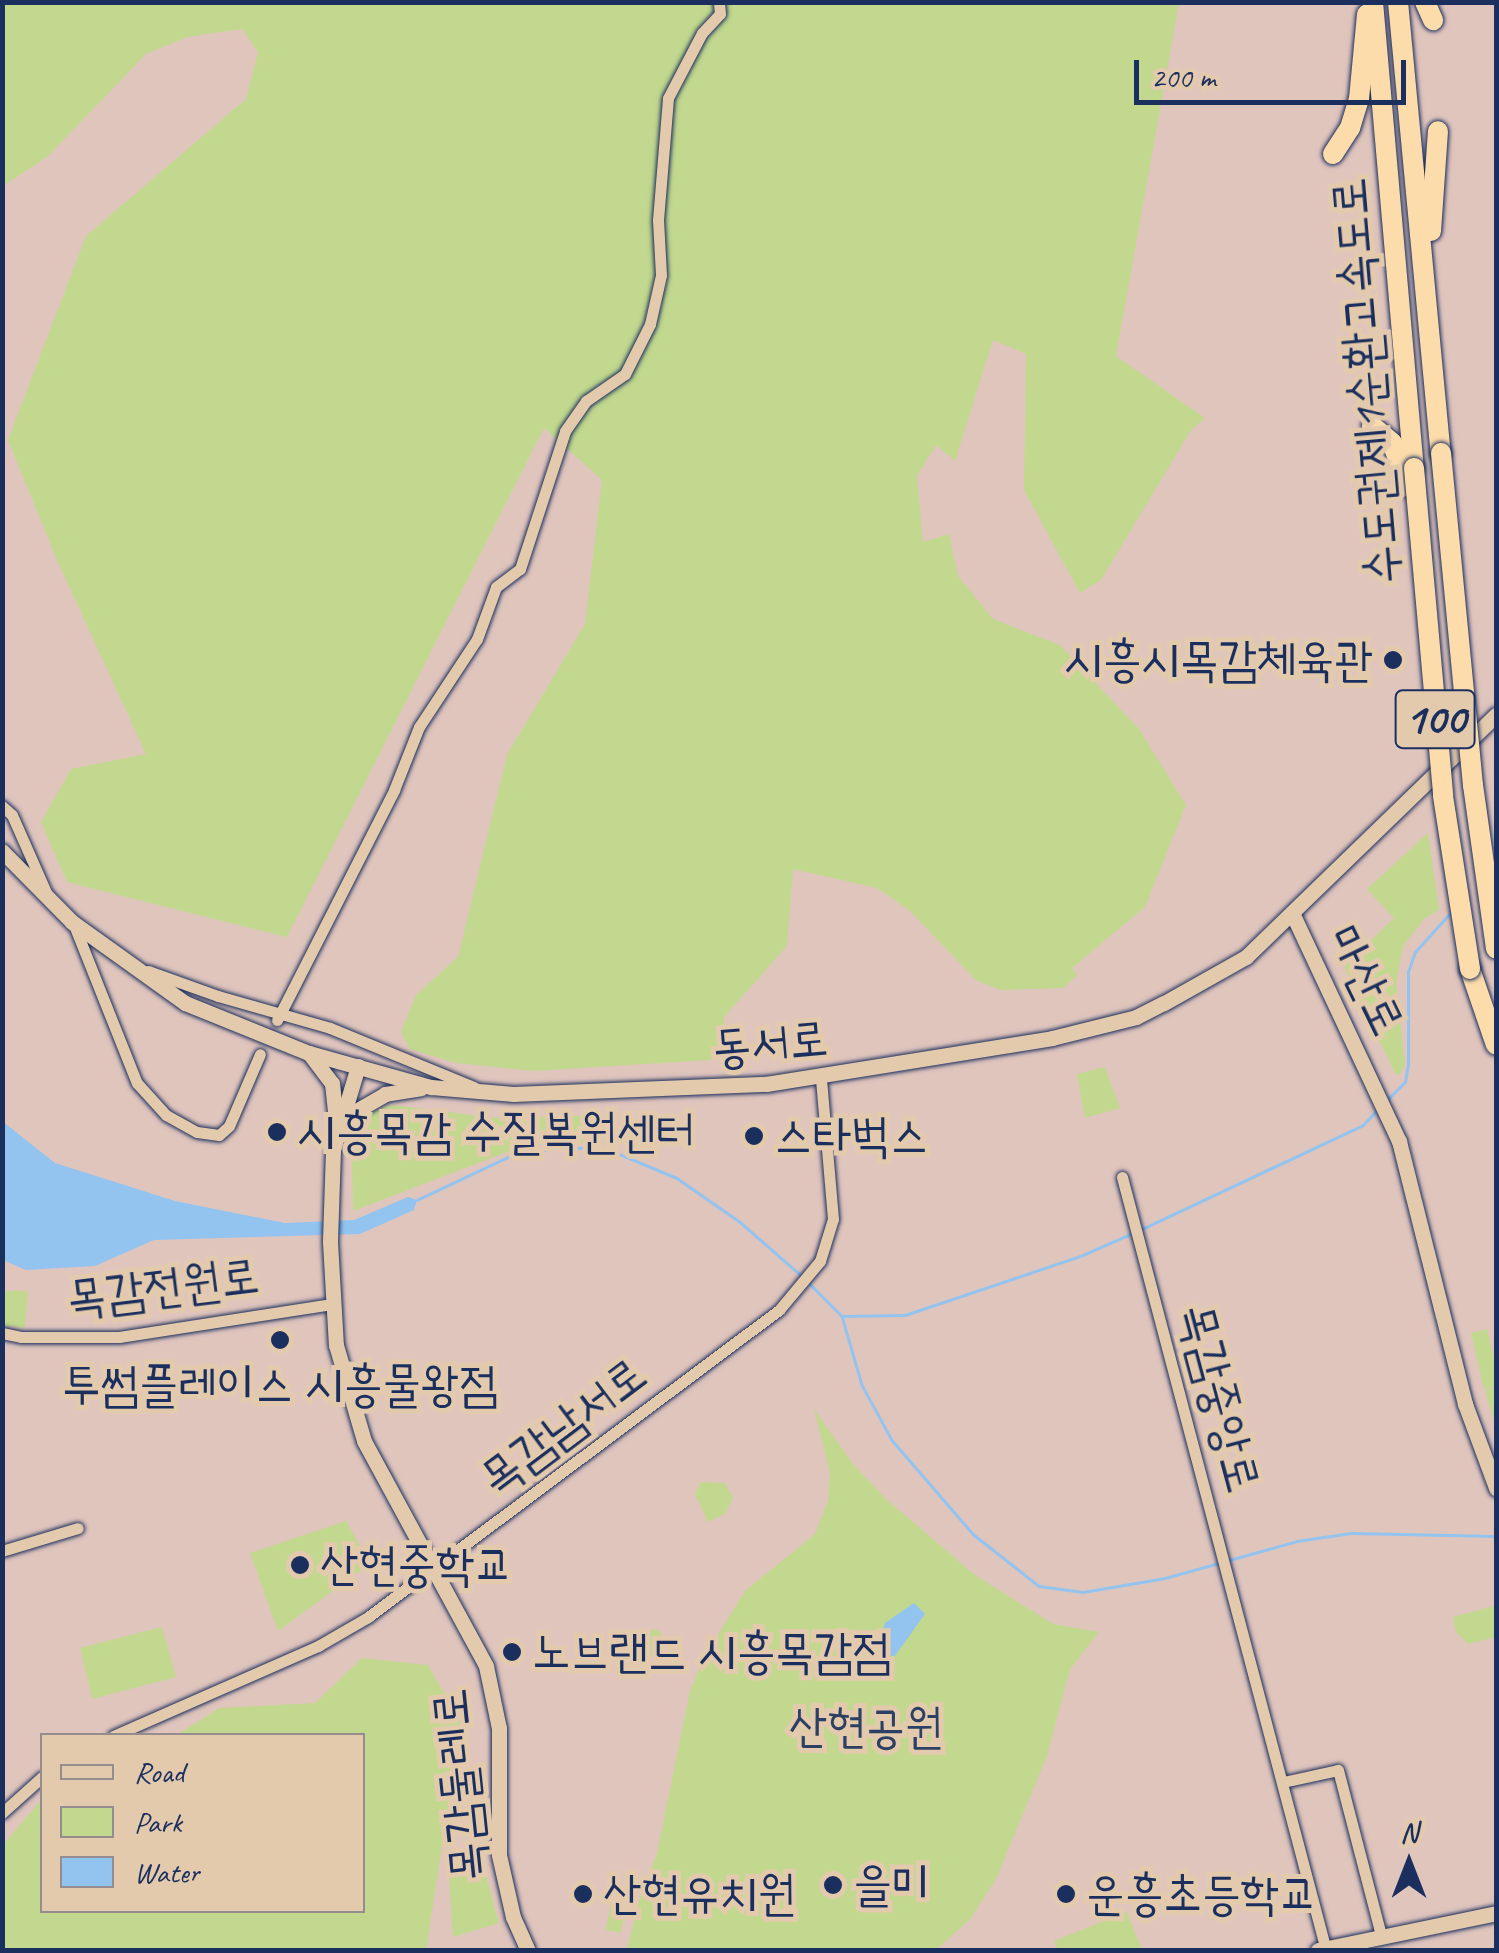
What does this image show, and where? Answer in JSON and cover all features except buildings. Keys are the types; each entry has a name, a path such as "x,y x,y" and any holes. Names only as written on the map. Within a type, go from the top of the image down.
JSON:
{"highway":[{"path":"1333,154 1350,128 1360,99 1371,2"},
{"name":"수도권제1순환고속도로","path":"1371,2 1443,796 1470,969 1496,1045"},
{"name":"수도권제1순환고속도로","path":"1398,2 1473,785 1496,948"},
{"path":"1426,288 1438,131"},
{"path":"1372,426 1395,450 1412,500 1419,539"}],"street":[{"path":"279,1016 394,790 419,727 477,639 496,587 520,569 566,430 586,401 625,374 650,324 661,275 658,220 668,98 702,33 720,14 719,2"},
{"name":"동서로","path":"2,851 72,922 120,958 215,1018 309,1052 431,1087 574,1094 820,1079 1052,1038 1136,1017 1246,957 1450,764 1496,715"},
{"path":"1450,764 1496,732"},
{"path":"2,806 12,816 50,900"},
{"name":"마산로","path":"1292,915 1389,1115 1433,1265 1466,1404 1496,1488"},
{"path":"72,922 137,1084 166,1115 196,1132 218,1134 229,1126 260,1054"},
{"path":"120,958 482,1091"},
{"path":"309,1052 336,1095 333,1150"},
{"path":"333,1150 358,1066"},
{"name":"목감남서로","path":"121,1733 318,1646 368,1616 759,1328 801,1286 828,1248 833,1219 820,1079"},
{"path":"333,1150 345,1124 370,1102 405,1089 431,1087"},
{"name":"목감둘레로","path":"333,1150 330,1282 345,1386 364,1441 486,1666 499,1728 500,1855 513,1917 528,1950"},
{"name":"목감중앙로","path":"1124,1183 1283,1782"},
{"name":"목감전원로","path":"2,1332 22,1338 119,1338 332,1304"},
{"path":"2,1551 78,1528"},
{"path":"1380,1935 1338,1770 1283,1782 1323,1950 1380,1935 1496,1914"},
{"path":"2,1813 40,1779"}],"green space":[{"path":"2,3 1179,3 1116,356 1205,418 1191,430 1101,580 1080,593 1024,490 1026,354 993,340 955,461 936,445 917,476 923,542 949,534 958,576 993,619 1060,645 1139,729 1186,805 1145,907 1072,968 1077,975 1063,988 1001,990 976,980 910,911 877,888 793,869 787,946 724,1017 727,1059 533,1071 456,1063 410,1049 401,1032 416,995 458,957 507,755 585,624 602,480 544,428 287,937 67,882 41,822 71,769 146,754 57,560 8,440 86,236 246,99 258,52 242,29 187,37 146,54 47,157 3,186"},
{"path":"1428,833 1439,910 1425,918 1403,946 1396,984 1405,1064 1400,1075 1395,1073 1344,967 1394,918 1367,889"},
{"path":"1105,1067 1120,1108 1085,1118 1077,1074"},
{"path":"392,1105 496,1118 608,1115 601,1144 547,1143 507,1152 353,1211 352,1161 358,1130 370,1112"},
{"path":"3,1291 28,1291 25,1328 3,1325"},
{"path":"1487,1329 1496,1367 1496,1427 1485,1391 1494,1388 1484,1389 1471,1333"},
{"name":"산현공원","path":"814,1409 853,1464 885,1498 975,1575 1053,1624 1099,1632 1070,1669 1047,1756 996,1879 970,1919 936,1950 627,1950 638,1904 657,1853 690,1691 704,1657 745,1591 815,1534 828,1501 830,1473"},
{"path":"701,1482 725,1483 733,1498 725,1514 708,1522 695,1494"},
{"path":"346,1521 370,1564 278,1631 250,1553"},
{"path":"1494,1606 1496,1637 1468,1644 1456,1632 1453,1617"},
{"path":"162,1627 176,1677 92,1699 80,1648"},
{"path":"655,1629 662,1633 648,1662 638,1670 618,1670 620,1644"},
{"path":"362,1658 428,1665 461,1722 426,1950 3,1950 3,1845 40,1801 40,1913 365,1913 365,1733 180,1733 219,1708 315,1703"},
{"path":"480,1853 499,1923 453,1937 448,1862"},
{"path":"627,1900 621,1933 606,1930 611,1901"},
{"path":"1127,1912 1142,1950 1058,1950 1054,1941"}],"water":[{"path":"2,1121 55,1163 175,1201 285,1223 354,1220 408,1197 417,1200 414,1210 360,1234 154,1240 95,1266 26,1270 3,1260"},
{"path":"914,1603 925,1614 889,1664 883,1667 872,1661 885,1623"}],"waterway":[{"path":"1386,1101 1405,1082 1408,1065 1408,972 1415,952 1451,912"},
{"path":"1140,1230 1363,1125 1377,1110"},
{"path":"417,1200 510,1156 560,1147 607,1149 677,1178 740,1222 803,1277"},
{"path":"809,1283 842,1316 905,1315 1083,1255 1133,1233"},
{"path":"842,1316 862,1385 892,1440 973,1534 1039,1586 1083,1592 1165,1578 1219,1563"},
{"path":"1226,1561 1297,1541 1352,1533 1496,1536"}],"place":[{"name":"시흥시목감체육관","path":"1393,660"},
{"name":"시흥목감 수질복원센터","path":"277,1132"},
{"name":"스타벅스","path":"754,1136"},
{"name":"투썸플레이스 시흥물왕점","path":"280,1340"},
{"name":"산현중학교","path":"300,1565"},
{"name":"노브랜드 시흥목감점","path":"512,1652"},
{"name":"을미","path":"833,1885"},
{"name":"산현유치원","path":"583,1894"},
{"name":"운흥초등학교","path":"1066,1894"}]}
